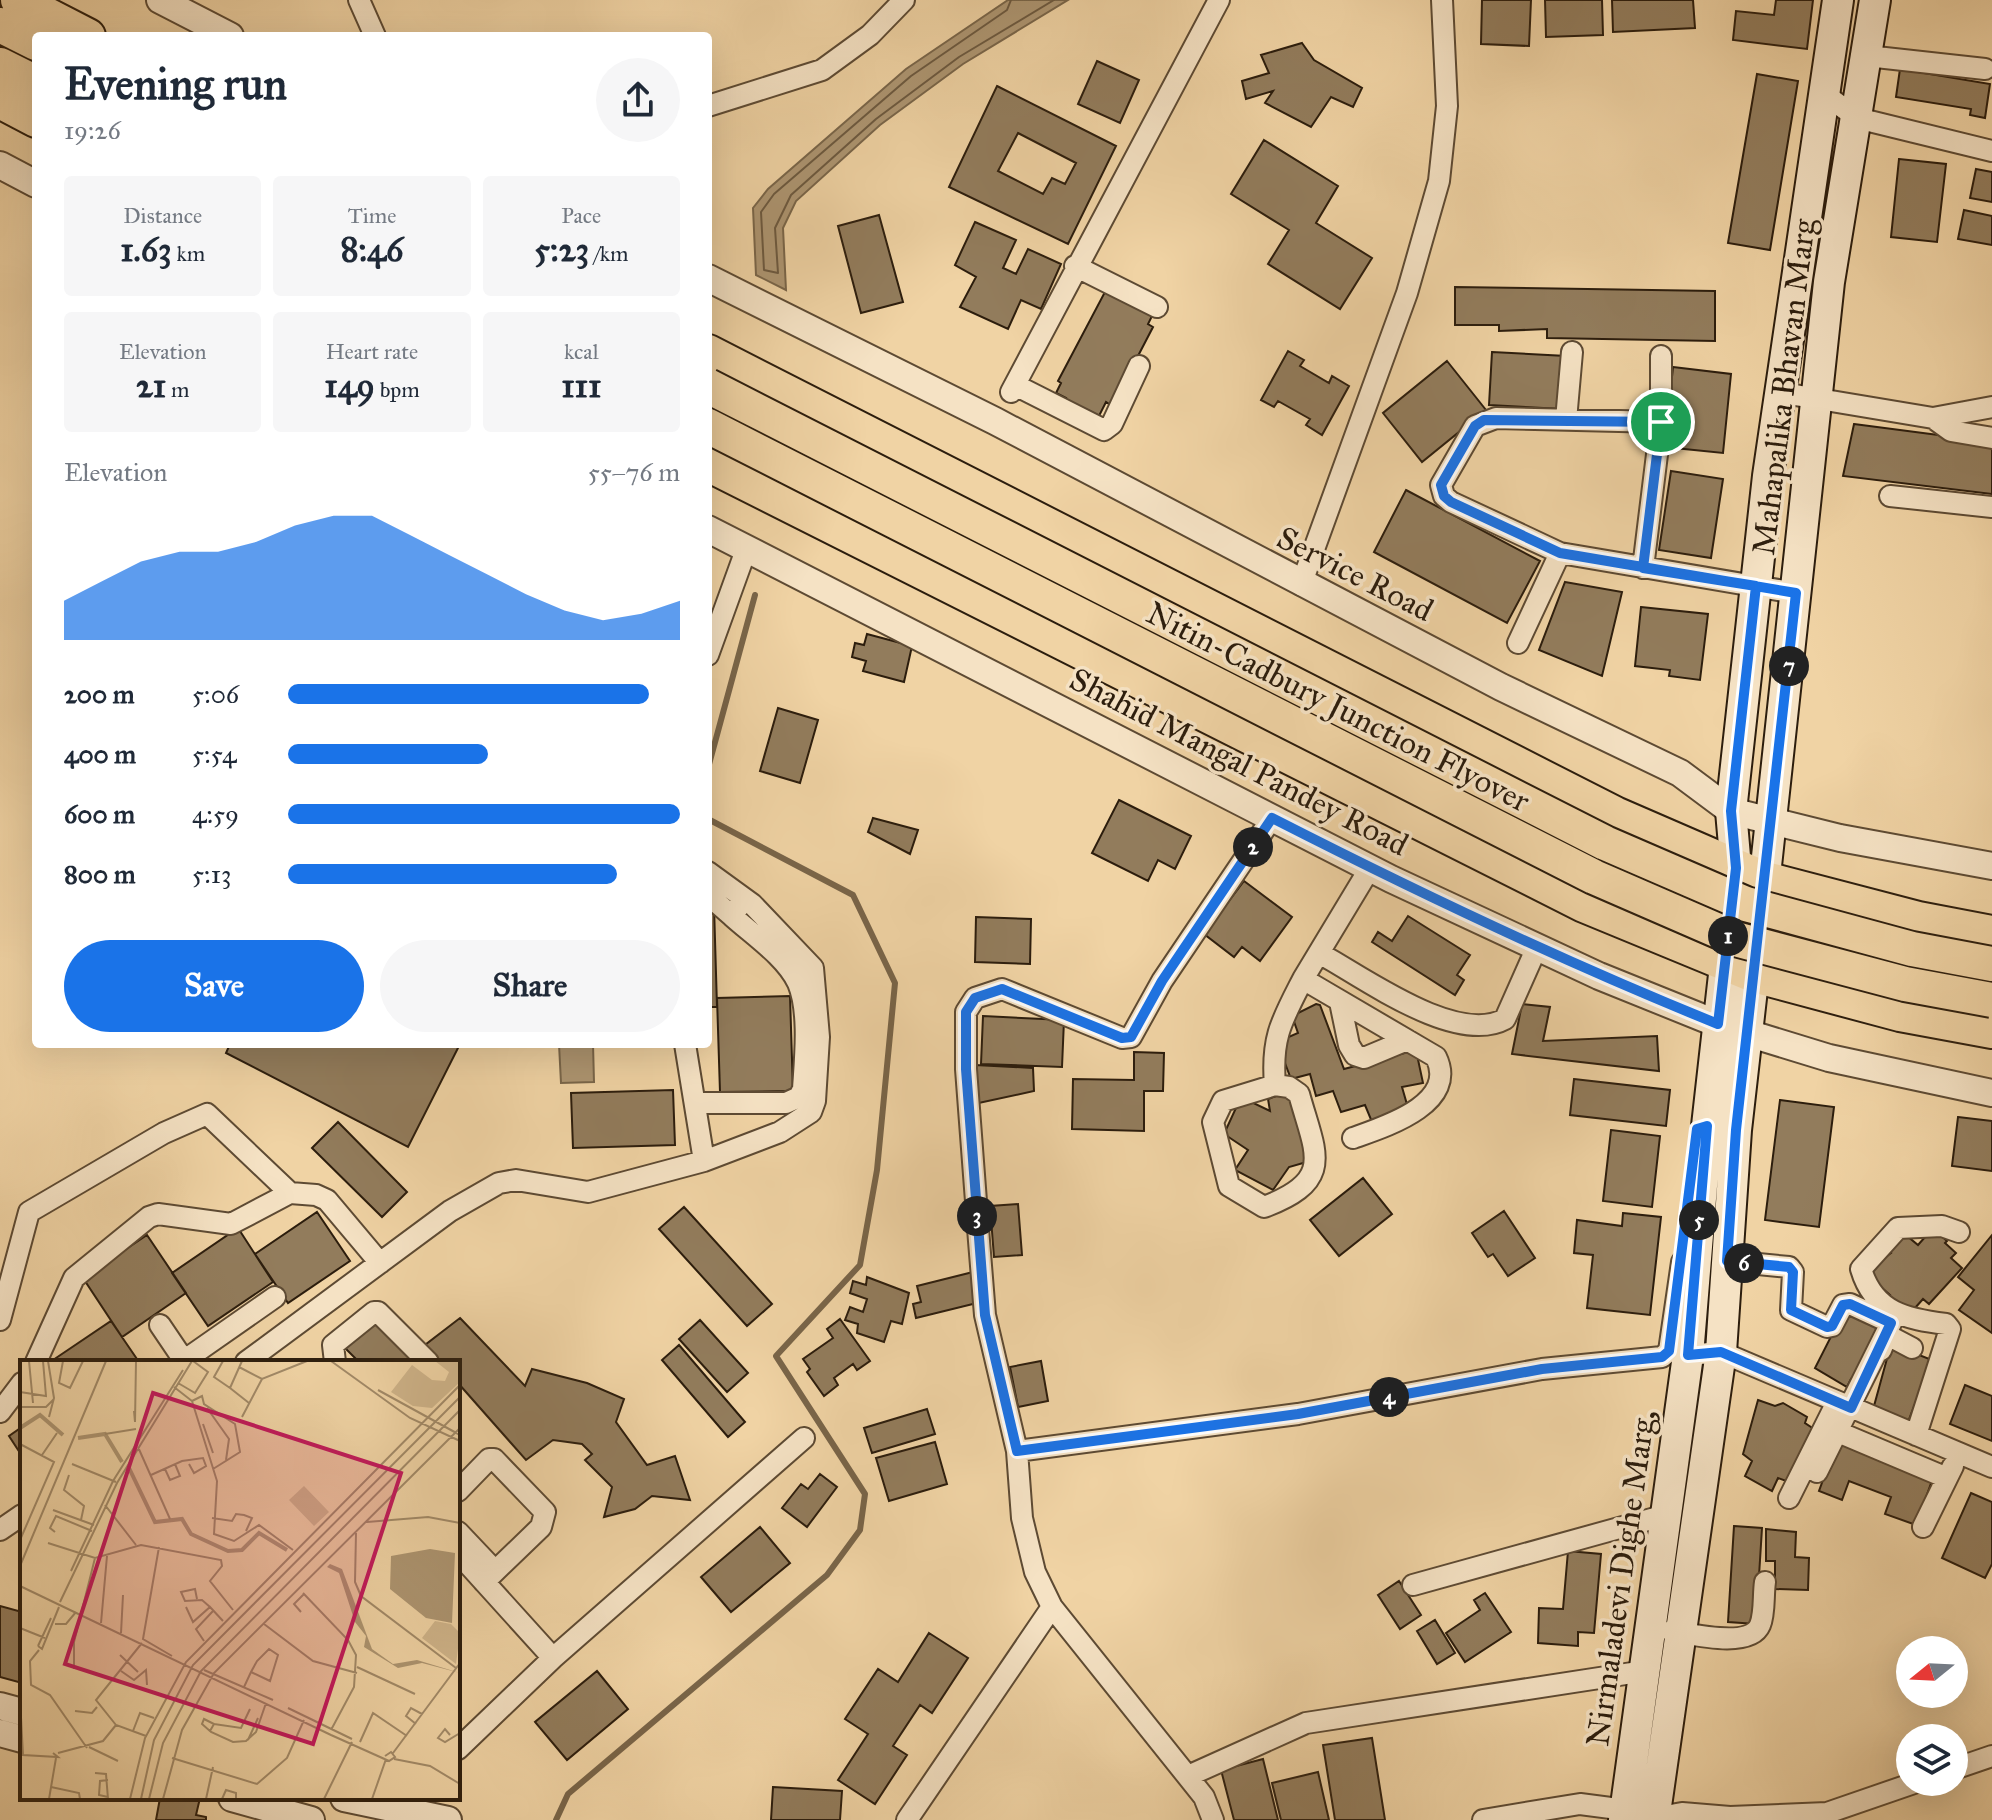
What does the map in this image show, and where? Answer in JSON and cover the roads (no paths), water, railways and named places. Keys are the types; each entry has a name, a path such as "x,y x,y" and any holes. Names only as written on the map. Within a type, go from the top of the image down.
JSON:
{"highway":[{"path":"18,0 80,32"},
{"path":"0,25 32,41"},
{"path":"0,65 32,81"},
{"path":"0,101 32,118"},
{"path":"712,354 1664,836 1750,874 1918,919 1992,933"},
{"name":"Nitin-Cadbury Junction Flyover","path":"712,388 1605,843 1746,904 1912,949 1992,964"},
{"name":"Nitin-Cadbury Junction Flyover","path":"712,428 1594,877 1739,940 1905,984 1992,1000"},
{"path":"712,466 1326,778 1621,921 1739,970 1900,1014 1992,1031"},
{"path":"1621,921 1650,910 1665,895 1668,857 1664,836"}],"main road":[{"name":"Mahapalika Bhavan Marg","path":"1750,874 1731,811 1768,476 1783,393 1838,0"},
{"name":"Mahapalika Bhavan Marg","path":"1750,874 1771,821 1825,317 1875,0"},
{"path":"1794,316 1825,317"},
{"name":"Nirmaladevi Dighe Marg,","path":"1640,1817 1645,1671 1665,1630 1666,1515 1688,1355 1718,1024 1739,970 1750,874"},
{"name":"Nirmaladevi Dighe Marg,","path":"1640,1817 1665,1630 1721,1352 1736,1130 1749,1032 1739,970"}],"street":[{"path":"160,0 222,32"},
{"path":"359,0 373,32"},
{"path":"712,105 822,70 870,35 904,0"},
{"path":"1139,366 1112,424 1104,430 1013,388 1075,266 1219,0"},
{"path":"1301,585 1407,293 1439,181 1447,106 1442,0"},
{"path":"1867,56 1985,69"},
{"path":"1823,93 1857,118 1992,151"},
{"path":"0,165 32,182"},
{"path":"1075,266 1157,307"},
{"name":"Service Road","path":"712,280 995,421 1301,585 1501,687 1680,773 1731,811 1992,866"},
{"path":"1566,420 1572,352"},
{"path":"1643,568 1661,422 1661,356"},
{"path":"1783,393 1933,418 1992,407"},
{"path":"1933,418 1951,431 1992,438"},
{"path":"1661,422 1484,420 1475,426 1441,485 1444,496 1560,553 1796,593"},
{"path":"1890,496 1992,507"},
{"name":"Shahid Mangal Pandey Road","path":"712,531 1370,868 1537,947 1718,1024 1749,1032"},
{"path":"712,644 746,550"},
{"path":"1518,643 1560,553"},
{"path":"1213,1820 1204,1797 1052,1607 1035,1572 1022,1518 1017,1451 985,1315 966,1069 966,1012 975,998 1002,989 1122,1038 1131,1037 1162,981 1272,818"},
{"path":"1275,1085 1272,1053 1278,1029 1303,979 1370,868"},
{"path":"249,1360 450,1211 507,1180 588,1192 704,1161 792,1126 811,1112 815,1101 819,1037 813,968 745,898 712,875"},
{"path":"695,1103 786,1103 799,1097 803,1089 803,1007 798,982 783,962 712,898"},
{"path":"732,916 745,898"},
{"path":"1319,953 1432,1016 1474,1025 1496,1024 1505,1019 1537,947"},
{"path":"1303,979 1436,1057 1440,1064 1436,1088 1417,1112 1404,1121 1353,1138"},
{"path":"1340,1002 1349,1045 1355,1055 1364,1058 1407,1040"},
{"path":"1749,1032 1829,1058 1992,1093"},
{"path":"686,1048 704,1161"},
{"path":"1275,1085 1289,1087 1299,1094 1318,1161 1312,1176 1282,1201 1264,1207 1229,1186 1213,1122 1223,1101 1275,1085"},
{"path":"0,1320 29,1212 164,1133 204,1114 214,1116 290,1193"},
{"path":"1017,1451 1298,1414 1542,1369 1662,1357 1669,1351 1682,1265 1692,1154 1697,1129 1707,1126"},
{"path":"37,1360 74,1278 149,1217 158,1214 231,1224 290,1193 316,1195 327,1200 380,1263"},
{"path":"1912,1348 1893,1338 1861,1269 1898,1228 1942,1226 1959,1232"},
{"path":"1727,1261 1789,1267 1793,1272 1791,1310 1827,1327 1832,1326 1843,1305 1850,1304 1888,1329 1946,1324 1950,1329 1916,1435"},
{"path":"184,1360 275,1297"},
{"path":"335,1360 333,1345 374,1312 378,1312 426,1360"},
{"path":"160,1325 182,1360"},
{"path":"1789,1498 1851,1408 1877,1377 1873,1366 1888,1329"},
{"path":"1688,1355 1721,1352 1992,1467"},
{"path":"0,1412 20,1386"},
{"path":"1817,1472 1851,1408"},
{"path":"1838,1432 1947,1478"},
{"path":"460,1747 553,1658 804,1438"},
{"path":"1923,1527 1960,1453"},
{"path":"460,1489 489,1459 494,1459 545,1512 541,1527 490,1577"},
{"path":"1413,1585 1666,1515"},
{"path":"0,1530 20,1516"},
{"path":"460,1535 553,1658"},
{"path":"460,1554 490,1577"},
{"path":"1665,1630 1738,1639 1754,1633 1760,1624 1765,1582"},
{"path":"907,1820 1052,1607"},
{"path":"1188,1776 1306,1723 1645,1671"},
{"path":"0,1706 20,1711"},
{"path":"0,1733 20,1738"},
{"path":"1968,1764 1992,1756"},
{"path":"1483,1820 1580,1804 1640,1817 1682,1813 1730,1817 1827,1813 1896,1789"},
{"path":"239,1800 311,1820"},
{"path":"352,1800 448,1820"}],"water":[{"path":"1008,0 1068,0 963,64 880,125 796,201 783,228 786,290 756,275 753,208 768,189 906,69"},
{"path":"559,1048 593,1048 594,1082 561,1083"}],"waterway":[{"path":"712,753 755,595"},
{"path":"556,1820 568,1794 827,1575 860,1530 865,1494 776,1356 860,1265 877,1170 895,983 853,895 712,821"}]}
